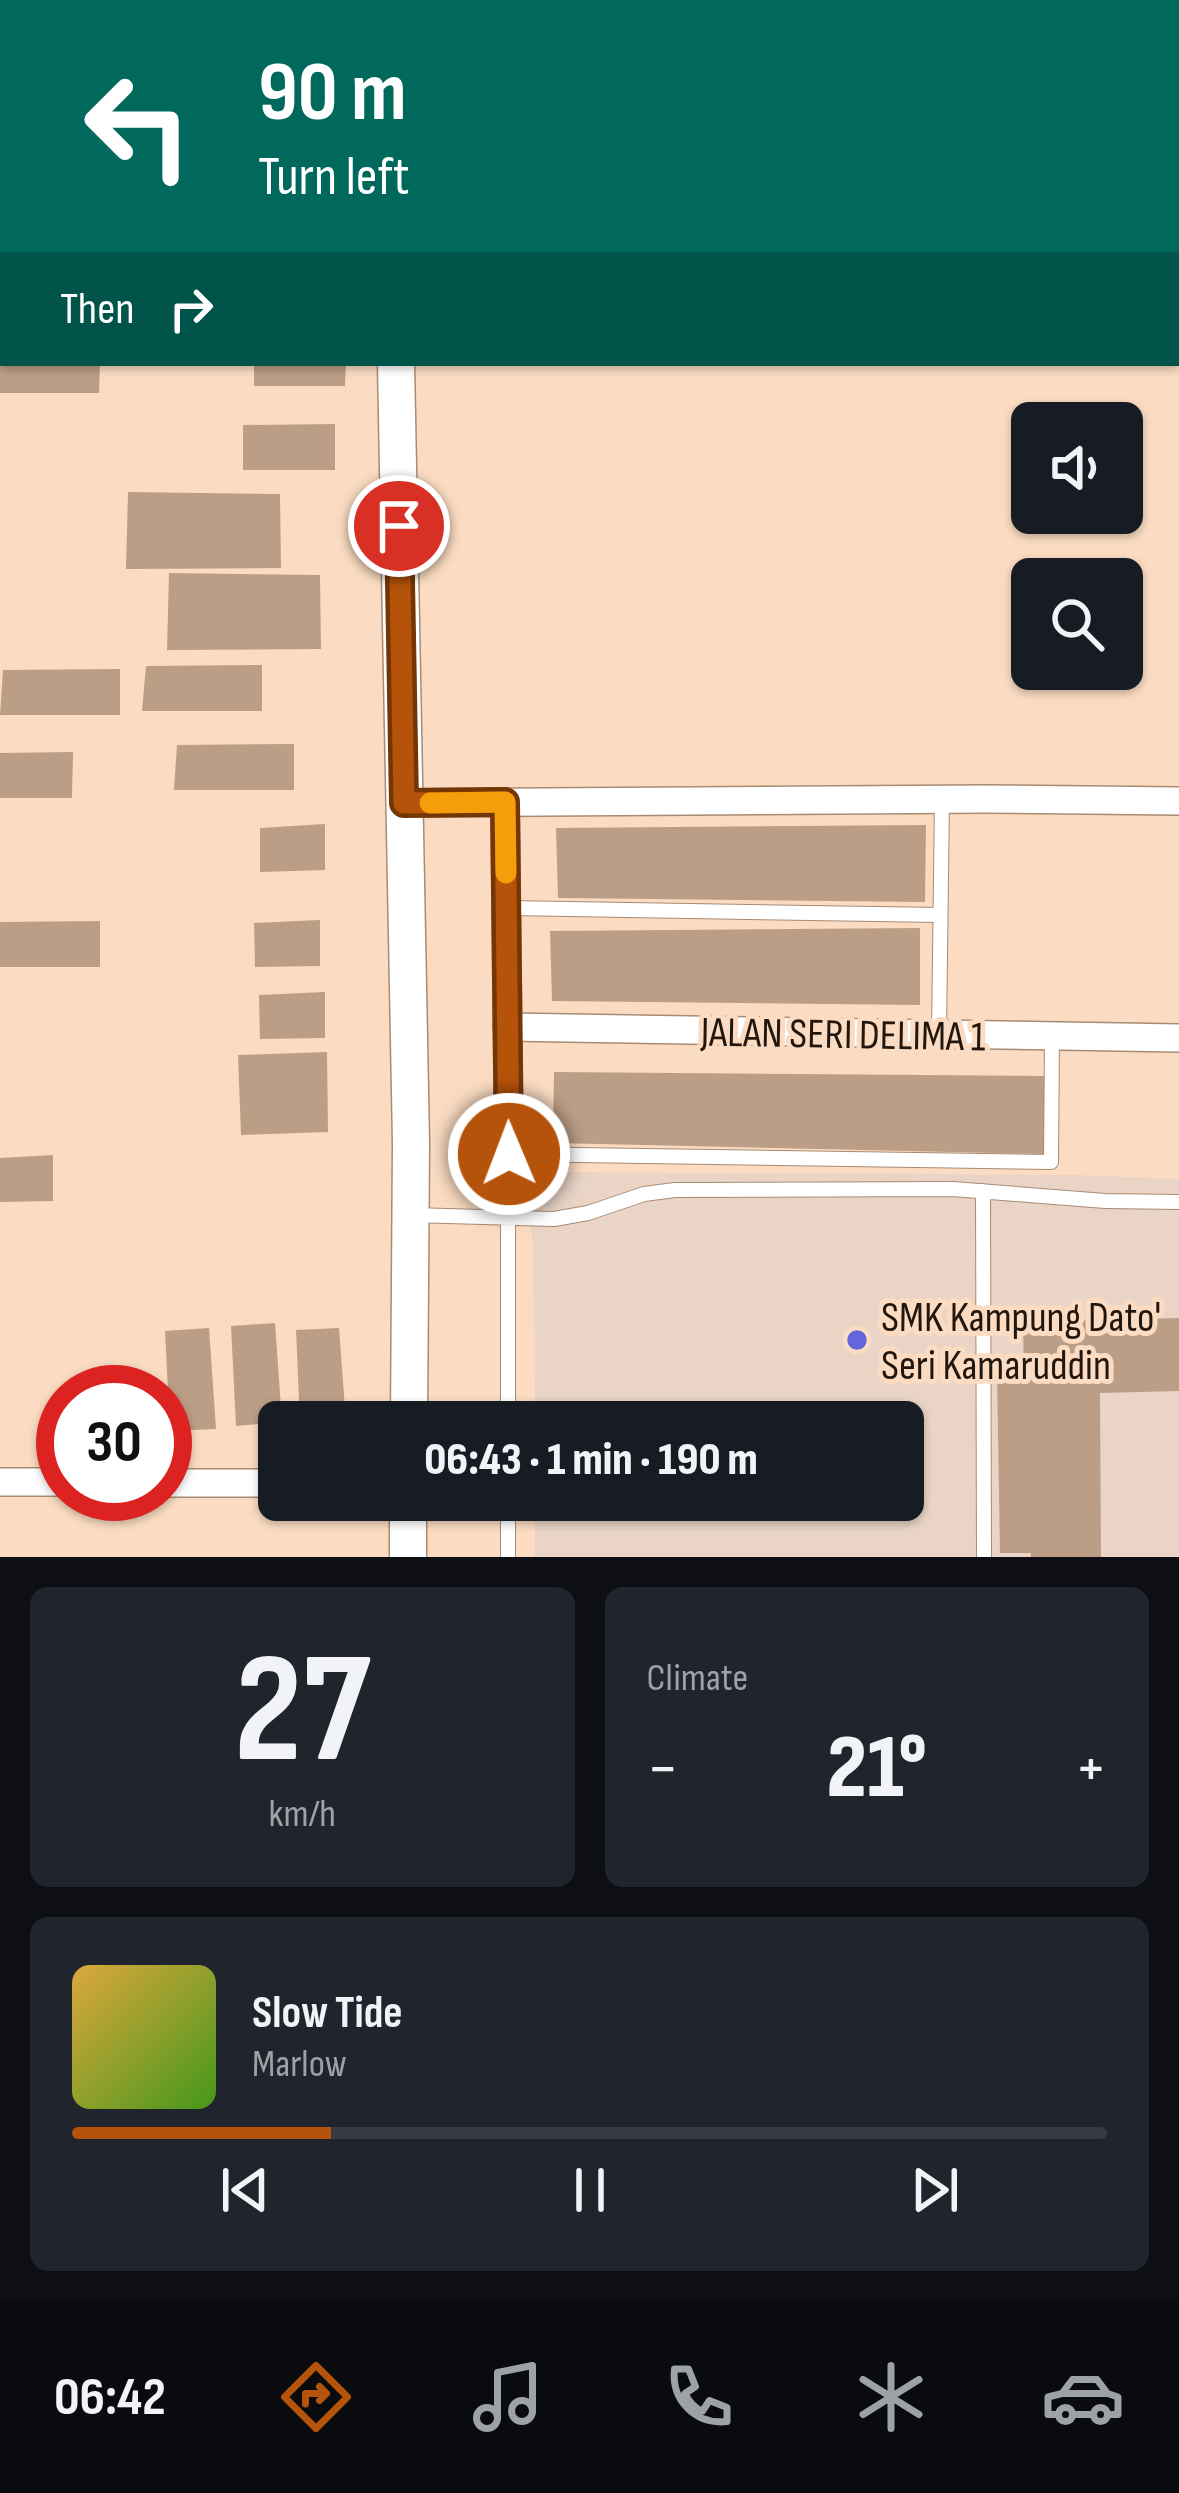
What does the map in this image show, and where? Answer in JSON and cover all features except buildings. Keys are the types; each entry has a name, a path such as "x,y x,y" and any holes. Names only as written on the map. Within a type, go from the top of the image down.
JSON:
{"street":[{"path":"396,366 409,1401"},
{"path":"404,803 1179,801"},
{"path":"505,802 509,1154"},
{"name":"JALAN SERI DELIMA 1","path":"507,1028 1179,1038"},
{"path":"0,1482 36,1482"},
{"path":"192,1483 258,1483"},
{"path":"408,1521 408,1557"}],"lane":[{"path":"939,1034 942,799"},
{"path":"506,908 940,915"},
{"path":"509,1154 1052,1162 1052,1036"},
{"path":"410,1215 554,1220 675,1190 953,1189 1179,1202"},
{"path":"983,1191 984,1557"},
{"path":"508,1218 508,1401"},
{"path":"508,1521 508,1557"}],"shaded area":[{"name":"SMK Kampung Dato' Seri Kamaruddin","path":"526,1172 1179,1179 1179,1557 535,1557 535,1521 924,1521 924,1401 535,1401 534,1259"}],"slow traffic":[{"path":"430,803 505,802 506,873"}],"place":[{"name":"SMK Kampung Dato' Seri Kamaruddin","path":"857,1340"}],"route":[{"path":"399,526 404,803 505,802 509,1154"}]}
